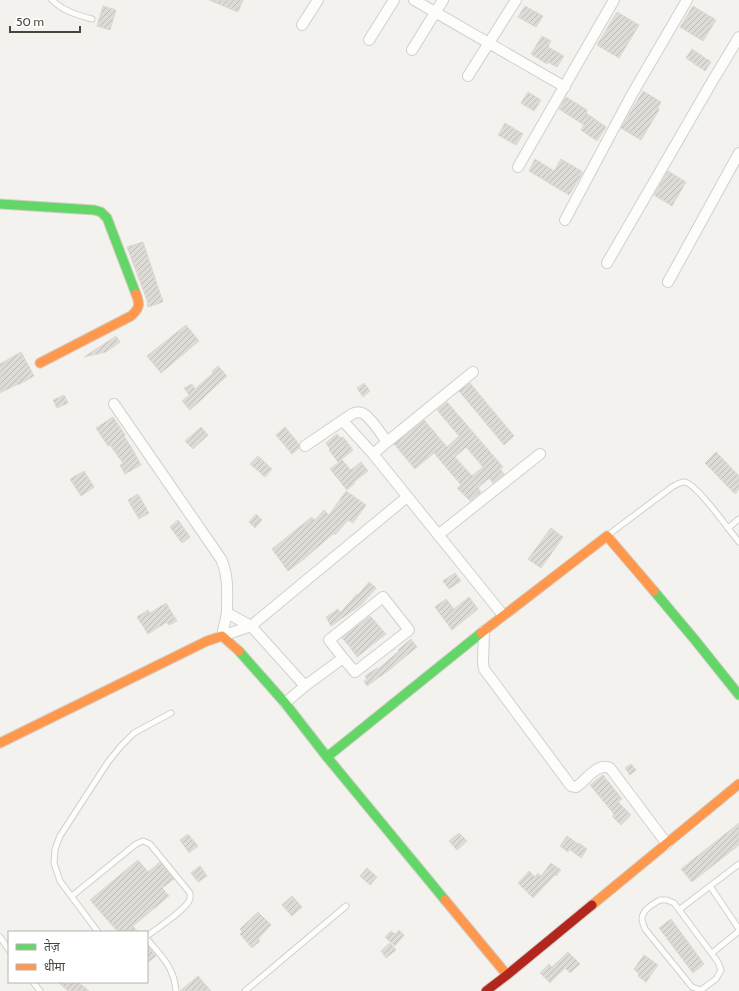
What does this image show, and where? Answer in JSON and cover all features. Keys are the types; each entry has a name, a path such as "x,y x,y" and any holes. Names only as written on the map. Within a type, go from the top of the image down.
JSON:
{"street":[{"path":"302,25 318,0"},
{"path":"369,40 394,0"},
{"path":"414,0 565,87"},
{"path":"412,50 443,0"},
{"path":"468,76 516,0"},
{"path":"518,167 614,0"},
{"path":"565,220 631,96 687,0"},
{"path":"607,263 712,80 739,37"},
{"path":"668,282 739,153"},
{"path":"0,204 94,210 101,212 107,218 139,302 138,308 131,316 40,363"},
{"path":"373,454 473,372"},
{"path":"114,404 224,564 227,577 227,613 222,636"},
{"path":"305,446 356,413 363,413 368,417 387,442"},
{"path":"343,421 373,454 504,615"},
{"path":"438,535 540,454"},
{"path":"0,743 207,641 250,626 407,497"},
{"path":"327,757 504,615 607,536 695,640 739,695"},
{"path":"383,598 409,630 355,672 344,658 329,640 383,598"},
{"path":"227,613 250,626 305,686"},
{"path":"484,631 484,669 571,786 576,787 599,767 606,766 610,768 667,844"},
{"path":"222,636 236,647 286,703 327,757 507,975"},
{"path":"286,703 305,686 344,658"},
{"path":"486,991 739,784"}],"lane":[{"path":"52,0 60,7 71,13 92,19"},
{"path":"607,536 672,487 679,483 685,482 690,484 698,491 739,542"},
{"path":"728,528 739,518"},
{"path":"97,931 60,881 54,863 55,849 60,836 108,762 121,746 134,733 170,713"},
{"path":"72,896 136,844 143,841 150,844 190,893 190,899 180,912 148,935"},
{"path":"680,909 739,864"},
{"path":"710,886 739,930 712,953"},
{"path":"660,900 667,900 674,903 680,909 712,953 721,970 716,979 701,990 692,986 645,929 642,920 643,914 649,906 660,900"},
{"path":"245,991 252,989 346,906"},
{"path":"0,937 8,949"},
{"path":"148,940 169,966 175,980 176,991"},
{"path":"34,983 40,991"}],"building":[{"path":"209,0 243,0 238,12"},
{"path":"103,6 116,10 110,30 97,26"},
{"path":"525,6 543,16 536,27 518,17"},
{"path":"693,6 716,20 703,41 680,27"},
{"path":"617,12 639,25 619,58 597,45"},
{"path":"542,36 551,41 548,47 564,56 557,67 548,62 547,64 531,54"},
{"path":"692,49 711,62 705,71 686,58"},
{"path":"643,91 661,102 658,108 659,110 641,140 621,128"},
{"path":"528,92 541,100 534,111 521,103"},
{"path":"566,97 587,110 586,113 606,127 597,141 581,130 584,125 559,109"},
{"path":"505,123 523,134 516,145 498,135"},
{"path":"535,159 554,171 561,159 583,172 569,195 529,171"},
{"path":"668,171 686,182 672,206 654,195"},
{"path":"143,242 163,302 148,307 147,300 127,247"},
{"path":"186,325 199,341 161,373 147,356"},
{"path":"116,336 120,342 106,352 84,357"},
{"path":"21,352 34,376 0,393 0,364"},
{"path":"218,366 227,376 190,410 182,401 189,395 184,388 192,384 195,389 213,373 212,371"},
{"path":"364,383 370,391 363,397 357,388"},
{"path":"470,383 514,436 504,445 459,391"},
{"path":"64,395 68,403 57,408 53,400"},
{"path":"447,402 503,467 500,469 504,474 493,483 489,478 478,488 481,492 470,501 457,488 461,485 434,453 415,469 394,444 424,420 447,447 459,436 437,410","holes":["466,447 483,467 472,476 455,457"]},
{"path":"113,417 125,435 124,436 141,465 125,474 120,465 123,463 110,445 108,446 96,428"},
{"path":"201,427 208,435 193,449 185,441"},
{"path":"285,427 299,444 299,448 292,454 276,435"},
{"path":"337,434 341,438 343,437 353,450 338,462 329,450 330,449 326,443"},
{"path":"716,452 739,476 739,489 735,494 705,463"},
{"path":"258,456 272,469 265,477 250,464"},
{"path":"342,460 351,470 361,462 368,471 354,482 355,483 347,490 330,469"},
{"path":"84,471 94,487 81,496 70,479"},
{"path":"346,491 366,505 353,523 348,520 335,535 334,533 288,571 272,549 312,517 315,520 324,510 329,515"},
{"path":"138,494 149,513 139,519 128,500"},
{"path":"256,514 262,520 255,528 249,522"},
{"path":"178,520 190,537 182,543 170,527"},
{"path":"551,528 563,537 541,568 528,559"},
{"path":"455,573 461,581 449,589 443,581"},
{"path":"369,582 376,588 361,605 331,626 326,617 338,609 340,613"},
{"path":"469,597 478,609 452,630 435,607 446,599 454,609"},
{"path":"166,603 177,621 169,625 167,622 148,634 137,617 148,610 150,613"},
{"path":"370,616 386,634 357,657 342,638"},
{"path":"411,639 417,647 367,686 364,681 367,679 365,676 377,668 378,669"},
{"path":"631,764 636,770 630,775 625,768"},
{"path":"603,775 622,799 618,802 631,815 621,825 612,816 614,814 590,785"},
{"path":"739,823 739,845 692,882 681,869"},
{"path":"459,833 467,841 457,850 449,841"},
{"path":"188,834 198,846 189,853 180,840"},
{"path":"567,836 587,849 581,858 569,849 568,852 560,846"},
{"path":"138,860 148,872 160,862 174,879 162,888 169,896 133,926 137,931 117,931 90,900"},
{"path":"551,863 561,870 533,898 518,883 529,871 535,877 538,873 541,876"},
{"path":"200,866 207,876 198,882 191,873"},
{"path":"367,868 377,877 370,885 360,876"},
{"path":"292,896 302,907 292,916 282,905"},
{"path":"258,912 271,925 258,939 260,941 252,948 240,934 242,932 240,929"},
{"path":"671,919 704,964 693,973 659,928"},
{"path":"399,930 404,935 395,946 385,937 391,931 395,934"},
{"path":"390,943 396,950 386,958 381,951"},
{"path":"148,946 156,956 148,962"},
{"path":"568,952 580,964 570,973 565,968 550,983 540,973 549,964 552,967"},
{"path":"644,955 658,965 646,982 638,976 639,974 634,969"},
{"path":"198,976 211,991 180,991"},
{"path":"59,983 79,983 89,991 68,991"}],"traffic: fast":[{"path":"0,204 94,210 101,212 107,218 136,294"},
{"path":"654,591 739,695"},
{"path":"327,757 481,633"},
{"path":"239,651 285,703 327,757 445,900"}],"traffic: slow":[{"path":"40,363 131,316 136,311 138,306 136,294"},
{"path":"481,633 607,536 654,591"},
{"path":"0,743 207,641 222,636 239,651"},
{"path":"592,905 739,784"},
{"path":"445,900 507,975"}],"traffic: jam":[{"path":"486,991 592,905"}]}
